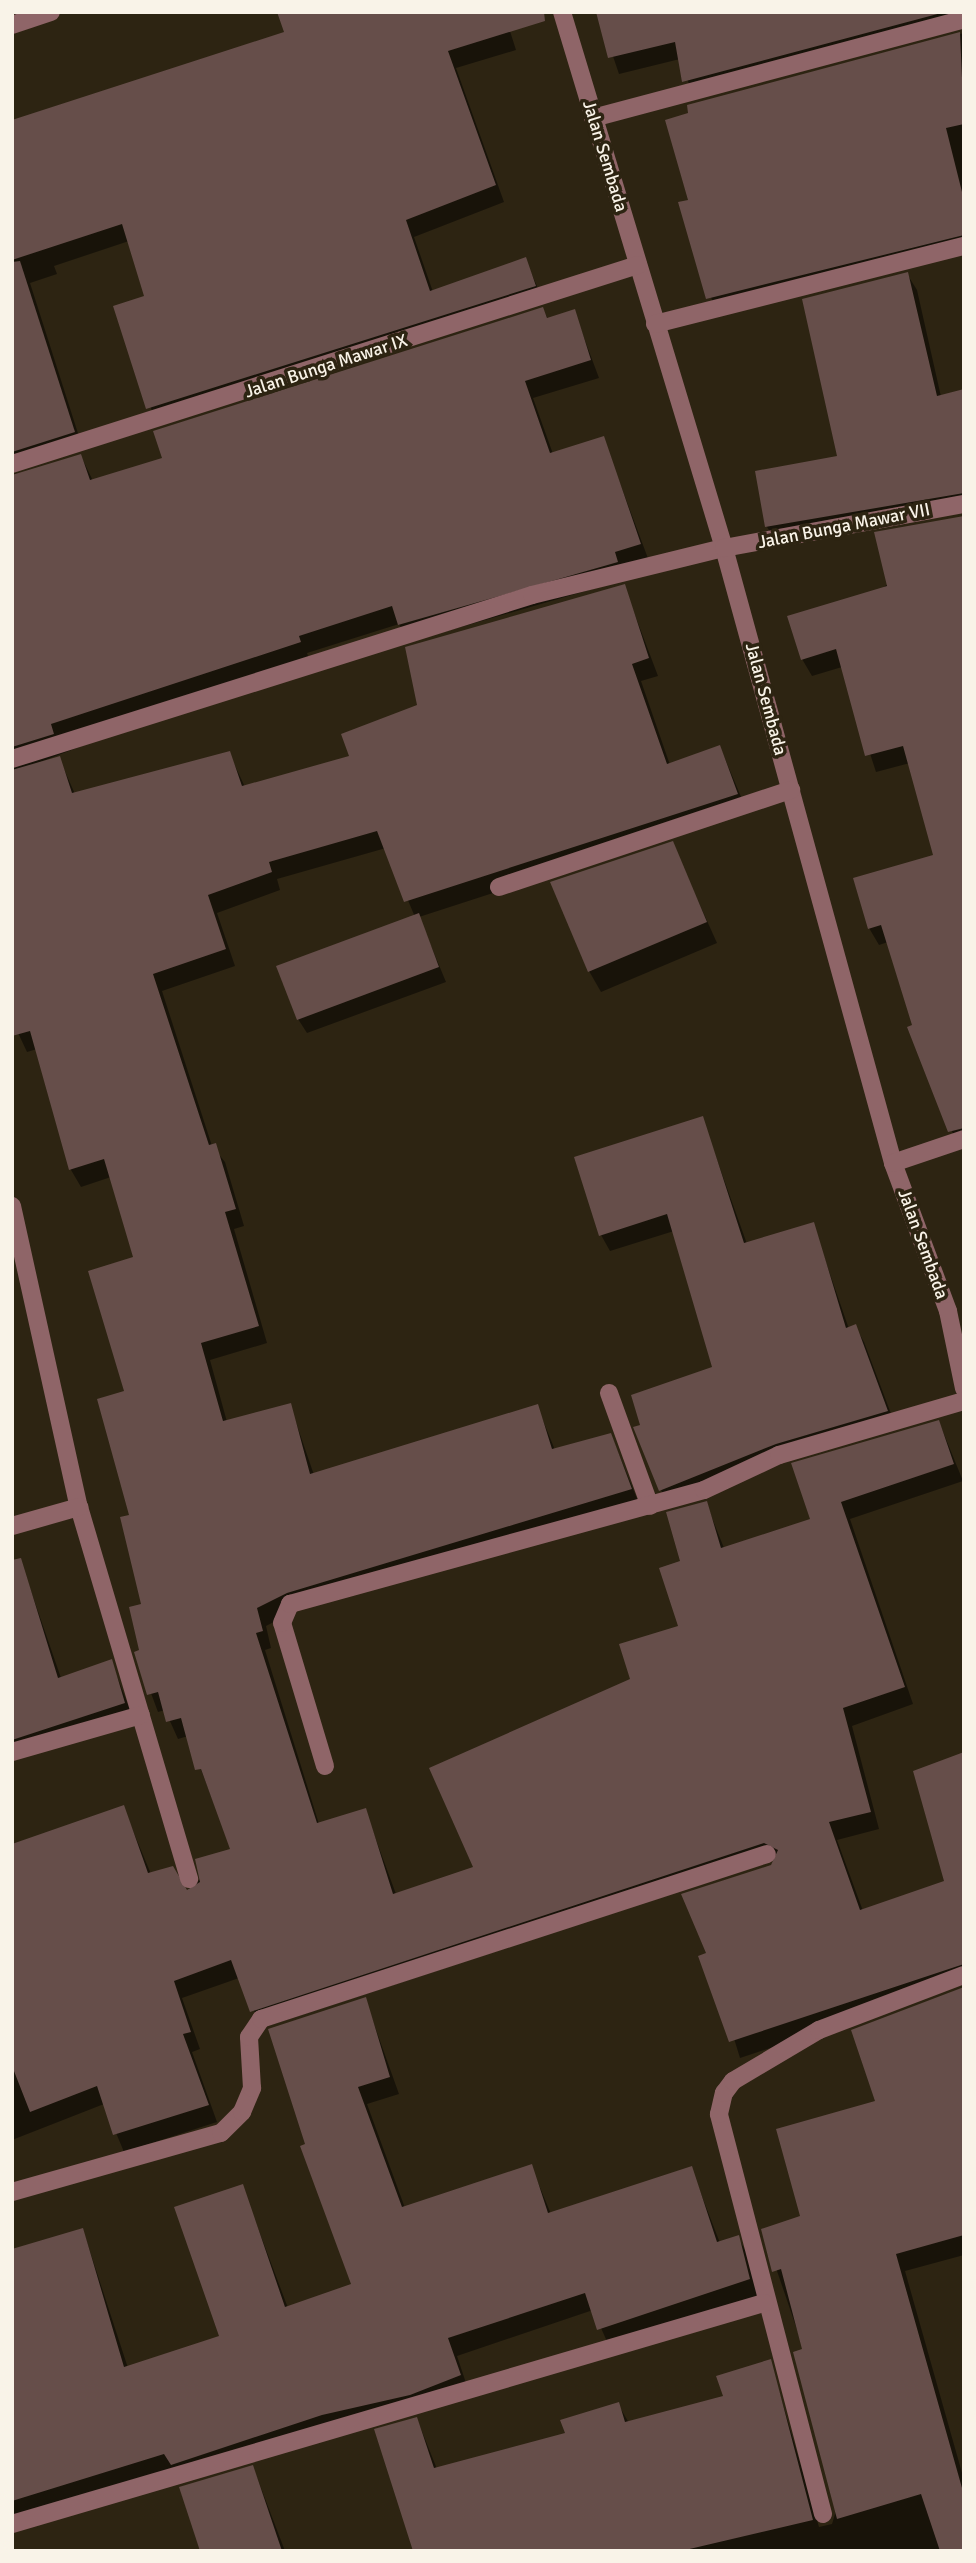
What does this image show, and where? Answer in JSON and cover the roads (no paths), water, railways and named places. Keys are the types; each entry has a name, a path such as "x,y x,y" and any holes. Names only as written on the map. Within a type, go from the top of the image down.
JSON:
{"street":[{"path":"12,25 51,12"},
{"name":"Jalan Sembada","path":"562,12 724,548 893,1163 956,1309 964,1388"},
{"path":"593,118 964,19"},
{"path":"655,324 964,246"},
{"name":"Jalan Bunga Mawar IX","path":"12,464 638,265"},
{"name":"Jalan Bunga Mawar VII","path":"12,759 532,595 724,548 964,504"},
{"path":"499,887 791,790"},
{"path":"893,1163 964,1139"},
{"path":"12,1206 79,1507 189,1879"},
{"path":"609,1392 650,1506"},
{"path":"325,1766 282,1623 285,1607 704,1490 779,1455 964,1401"},
{"path":"12,1526 79,1507"},
{"path":"12,1752 141,1715"},
{"path":"12,2192 221,2133 242,2112 252,2088 248,2037 261,2019 767,1854"},
{"path":"822,2514 764,2303 719,2114 724,2094 733,2081 819,2030 964,1975"},
{"path":"12,2524 764,2303"}]}
